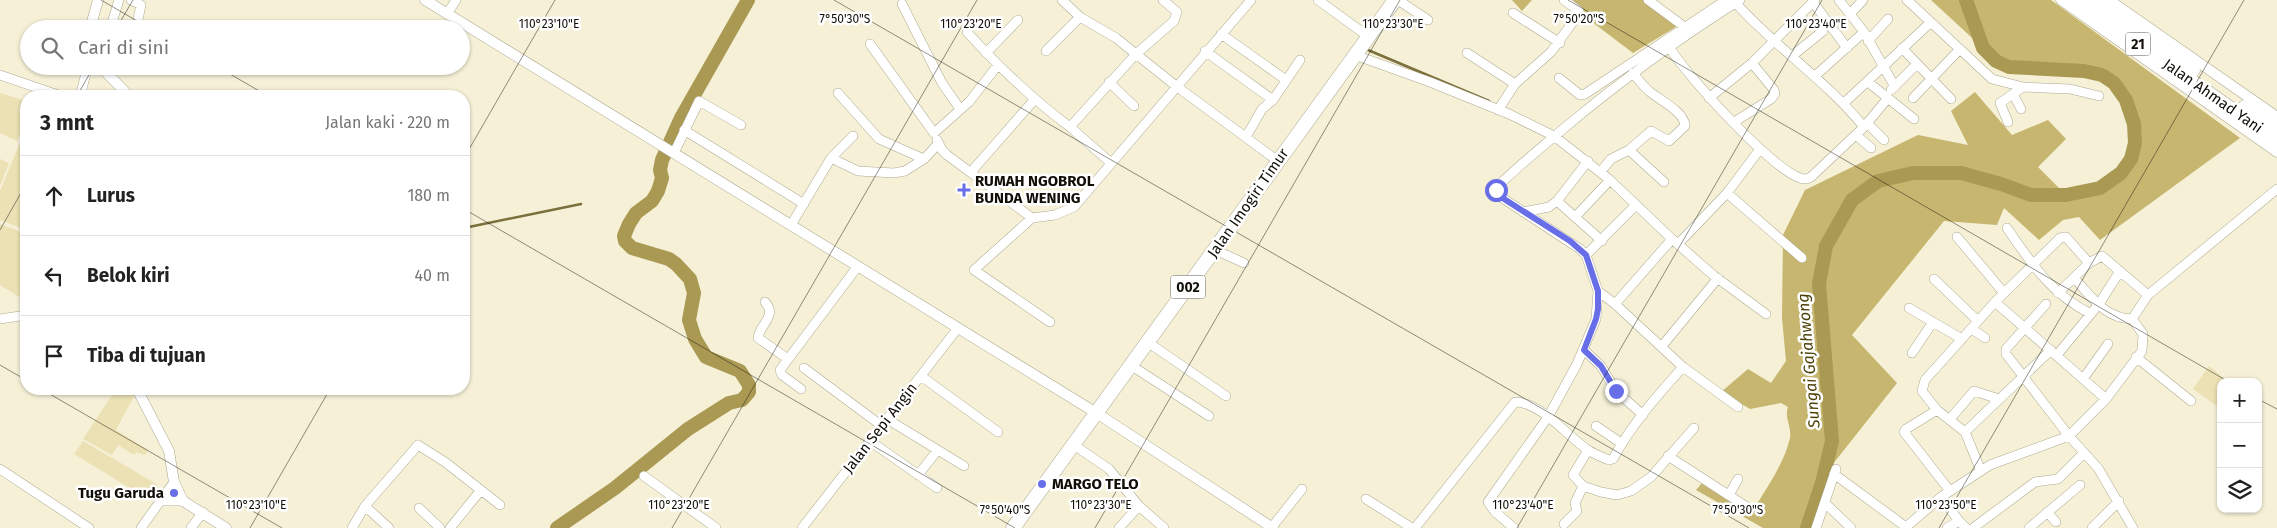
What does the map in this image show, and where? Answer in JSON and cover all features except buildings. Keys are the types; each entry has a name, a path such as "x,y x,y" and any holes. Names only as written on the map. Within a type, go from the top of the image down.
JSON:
{"main road":[{"name":"Jalan Imogiri Timur","path":"1015,527 1278,161 1397,0"},
{"name":"Jalan Ahmad Yani","path":"2075,0 2205,84"},
{"name":"Jalan Ahmad Yani","path":"2093,0 2205,84 2256,120 2277,130"},
{"name":"Jalan Ahmad Yani","path":"2256,120 2277,141"}],"street":[{"path":"92,20 98,0"},
{"path":"112,20 118,0"},
{"path":"131,0 141,5 138,20"},
{"path":"425,0 457,20"},
{"path":"447,14 456,0"},
{"path":"1062,0 1080,17 1100,27 1278,161"},
{"path":"1070,126 1136,54 1174,21 1176,9 1163,0"},
{"path":"1050,322 974,271 1032,218 1055,215 1074,207 1205,51 1251,0"},
{"path":"1318,0 1363,44 1554,136 1601,171 1675,242 1718,278 1766,314"},
{"path":"1397,0 1428,20"},
{"path":"1498,110 1515,84 1560,43 1579,13 1564,0"},
{"path":"1648,0 1688,30"},
{"path":"1839,0 1864,32 1894,86"},
{"path":"1851,13 1863,0"},
{"path":"1907,0 1992,79 2023,87 2070,89 2099,96"},
{"path":"2061,0 2205,84"},
{"path":"2109,0 2205,84"},
{"path":"1514,528 1494,512 1488,502 1548,417 1584,350 1596,319 1598,291 1586,255 1570,241 1501,197 1496,189 1523,160 1554,136 1599,92 1688,30 1734,1 1774,43 1815,76 1884,140"},
{"path":"1709,98 1774,43 1814,1 1847,48"},
{"path":"902,4 942,83 960,110"},
{"path":"1512,13 1560,43"},
{"path":"1046,51 1080,17"},
{"path":"1868,41 1888,19"},
{"path":"986,52 1018,20"},
{"path":"1844,103 1931,22"},
{"path":"470,28 675,152 1098,414 1272,528 1302,488"},
{"path":"1792,56 1823,31"},
{"path":"967,32 998,65 1035,99 1070,126 1111,163"},
{"path":"1815,76 1864,32"},
{"path":"1221,34 1286,80"},
{"path":"870,44 934,133 938,144 947,155 1032,218"},
{"path":"1667,45 1709,98 1760,149 1790,173 1799,178 1807,179 1866,125 1894,86 1917,64"},
{"path":"1902,48 1951,99"},
{"path":"1913,98 1960,49"},
{"path":"1205,51 1273,100"},
{"path":"1467,53 1515,84"},
{"path":"1246,137 1262,109 1273,100 1300,60"},
{"path":"1734,122 1772,99 1774,94 1774,90 1752,63"},
{"path":"934,133 976,94 998,65"},
{"path":"1601,171 1612,159 1629,150 1651,131 1669,141 1686,124 1664,100 1647,89 1634,69"},
{"path":"82,90 86,75"},
{"path":"108,75 122,90"},
{"path":"0,76 42,90"},
{"path":"1559,78 1580,94 1599,92"},
{"path":"1109,82 1134,106"},
{"path":"1868,82 1914,118"},
{"path":"2008,122 2000,103 2023,87"},
{"path":"838,93 879,139 924,159"},
{"path":"2013,94 2021,109"},
{"path":"972,172 1035,99"},
{"path":"675,152 683,131 699,101 741,124"},
{"path":"2277,118 2256,120 2277,152"},
{"path":"683,131 804,204"},
{"path":"1856,135 1871,148"},
{"path":"791,225 831,158 853,136"},
{"path":"831,158 858,171 905,171 924,159 938,144"},
{"path":"1615,304 1727,192 1760,149"},
{"path":"1629,150 1664,182"},
{"path":"1523,212 1546,209 1557,201 1588,162"},
{"path":"1576,216 1610,180"},
{"path":"2132,319 2148,295 2277,189"},
{"path":"1727,192 1802,258"},
{"path":"1557,201 1602,241"},
{"path":"1586,255 1636,205"},
{"path":"2007,228 2032,264 2058,292 2091,314"},
{"path":"1981,470 1965,432 1936,410 1922,391 1922,386 1995,302 2063,236 2090,263"},
{"path":"1957,237 2004,293"},
{"path":"1215,250 1244,263"},
{"path":"2058,292 2090,263 2102,256 2148,295"},
{"path":"801,389 781,373 788,359 858,266"},
{"path":"1965,432 2023,376 2054,352 2091,314 2120,271"},
{"path":"1662,346 1718,278"},
{"path":"1816,528 1835,472 1907,528 1941,498 1981,470 2068,436 2106,399 2142,351 2144,342 2143,334 2132,319 2112,316 2074,278"},
{"path":"1934,280 1978,321"},
{"path":"1598,291 1662,346 1683,368 1738,407"},
{"path":"765,302 770,308 770,315 758,338 788,359"},
{"path":"1995,302 2106,399"},
{"path":"2046,304 2005,351 2068,436 2098,468 2119,501 2133,528"},
{"path":"1910,308 1962,339"},
{"path":"0,319 20,316"},
{"path":"1912,353 1933,322"},
{"name":"Jalan Sepi Angin","path":"802,528 958,328"},
{"path":"1972,329 1984,338"},
{"path":"1149,343 1226,396"},
{"path":"2083,379 2108,344"},
{"path":"1584,350 1601,366 1616,391 1643,415"},
{"path":"2136,357 2191,401"},
{"path":"1132,366 1208,416"},
{"path":"804,368 884,422 964,466"},
{"path":"1366,499 1413,528 1515,402 1526,404 1548,417 1588,450 1611,460 1657,396 1683,368"},
{"path":"920,376 998,432"},
{"path":"1950,419 1974,391 1999,399"},
{"path":"140,395 168,451 174,482 183,501"},
{"path":"1936,410 1904,432 1950,491"},
{"path":"1596,426 1622,443"},
{"path":"1588,450 1572,474 1583,486 1617,495 1631,490 1651,476 1694,428"},
{"path":"870,441 937,488"},
{"path":"352,528 365,506 420,444 500,505"},
{"path":"1074,445 1109,469 1139,506 1164,528"},
{"path":"918,475 937,451"},
{"path":"1973,528 2035,482 2058,479 2084,453"},
{"path":"1668,456 1750,509"},
{"path":"0,469 89,528"},
{"path":"644,476 676,497 716,528"},
{"path":"1728,495 1738,479"},
{"path":"141,528 174,482"},
{"path":"2029,528 2080,485"},
{"path":"1564,524 1577,511 1575,503 1583,486"},
{"path":"450,528 481,490"},
{"path":"1941,498 1966,528"},
{"path":"162,501 183,501 226,528"},
{"path":"2092,528 2119,501"},
{"path":"1825,503 1851,528"},
{"path":"365,506 389,528"},
{"path":"1119,528 1139,506"},
{"path":"420,508 440,528"},
{"path":"191,528 203,512"},
{"path":"2047,512 2056,522"},
{"path":"1947,528 1959,521"}],"shaded area":[{"path":"1512,0 1532,0 1522,11"},
{"path":"1563,0 1643,0 1679,25 1633,53"},
{"path":"1931,0 2051,0 2240,138 2100,240 2079,217 2063,220 2039,240 2004,208 1997,225 1944,221 1852,335 1897,383 1821,479 1806,528 1763,528 1696,490 1702,483 1752,512 1784,457 1790,438 1787,415 1788,407 1781,403 1750,409 1721,392 1748,369 1771,383 1786,361 1782,318 1783,235 1805,190 1918,135 1968,145 1951,111 1975,92 2012,135 2048,120 2066,139 2038,167 2066,195 2121,173 2134,143 2134,124 2102,75 2084,71 2032,70 1983,48"},
{"path":"0,93 20,99 20,134 17,141 0,133"},
{"path":"20,143 20,228 0,220 0,191"},
{"path":"0,159 9,163 0,186"},
{"path":"0,224 20,232 20,297 0,285"},
{"path":"2209,366 2224,378 2217,378 2217,406 2193,389"},
{"path":"112,395 134,395 116,430 148,450 145,455 136,452 134,455 118,445 112,455 83,439"},
{"path":"83,441 158,485 156,494 151,501 74,454"}],"waterway":[{"path":"557,528 615,488 688,429 729,403 742,400 749,392 749,385 740,371 706,357 695,339 689,320 694,293 690,279 669,259 632,248 625,241 624,236 636,213 652,201 658,191 662,178 660,170 662,160 681,118 748,0"},
{"name":"Sungai Gajahwong","path":"1807,528 1822,483 1832,441 1819,284 1826,246 1852,200 1878,181 1913,173 1961,173 2031,195 2066,195 2100,188 2121,173 2131,159 2135,143 2134,124 2126,100 2114,83 2102,75 2084,71 2009,67 1996,61 1983,48 1966,0"},
{"path":"1368,50 1489,101"},
{"path":"470,227 581,204"}],"place":[{"name":"RUMAH NGOBROL BUNDA WENING","path":"964,190"},
{"name":"MARGO TELO","path":"1042,484"},
{"name":"Tugu Garuda","path":"174,493"}],"route":[{"path":"1496,190 1501,197 1556,234 1570,241 1586,255 1598,291 1598,309 1584,350 1601,366 1616,391"}]}
